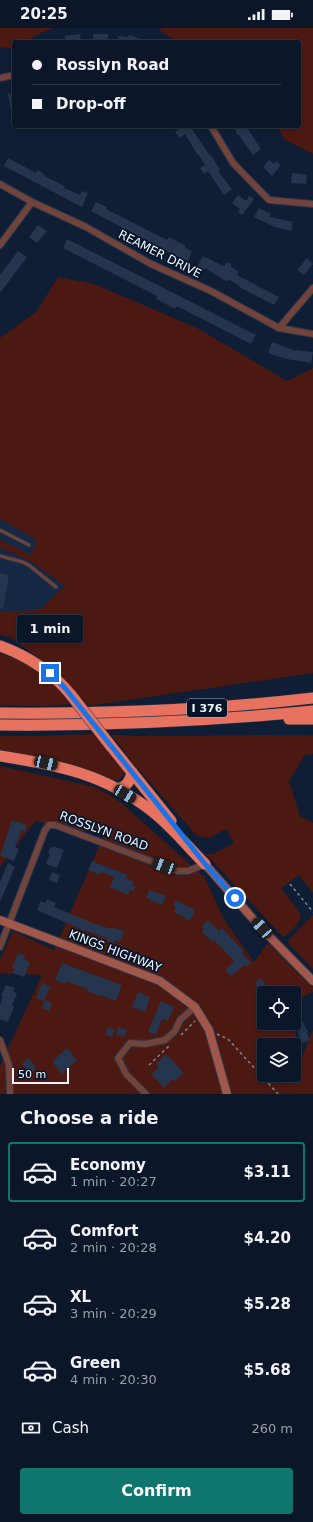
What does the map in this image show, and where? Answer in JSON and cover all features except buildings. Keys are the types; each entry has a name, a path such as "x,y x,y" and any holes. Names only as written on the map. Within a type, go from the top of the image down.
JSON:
{"highway":[{"path":"0,646 42,667 58,680 205,864"},
{"name":"I 376","path":"0,713 145,711 247,705 313,698"},
{"name":"I 376","path":"0,725 90,724 201,720 313,710"},
{"path":"201,720 313,719"},
{"path":"0,756 46,763 75,770 117,789 153,813 205,864"},
{"path":"117,789 124,787 128,783 132,772"}],"street":[{"path":"0,78 12,75"},
{"path":"212,128 234,163 269,200 313,204"},
{"name":"REAMER DRIVE","path":"0,184 32,202 86,227 152,264 211,291 280,328 313,334"},
{"path":"0,245 32,202"},
{"path":"280,328 313,288"},
{"name":"ROSSLYN ROAD","path":"9,924 45,830 49,825 55,825 177,871 188,871 205,864"},
{"path":"205,864 262,928 313,981"},
{"name":"KINGS HIGHWAY","path":"0,920 160,981 195,1007 209,1030 227,1094"},
{"path":"0,947 9,924"},
{"path":"146,1094 126,1074 118,1058 130,1043 145,1044 165,1040 174,1032 180,1020 195,1007"},
{"path":"0,1040 9,1065 10,1094"}],"lane":[{"path":"0,530 30,545"},
{"path":"0,556 27,564 56,587"},
{"path":"174,1032 179,1036"}],"path":[{"path":"290,884 313,912"},
{"path":"209,1030 228,1039 278,1094"}],"shaded area":[{"path":"0,28 54,28 36,35 28,40 12,40 12,49 0,47"},
{"path":"161,28 313,28 313,154 284,139 278,128 301,128 301,40 175,40 160,31"},
{"path":"58,277 94,284 199,329 287,381 313,368 313,673 88,706 56,671 10,637 0,635 0,612 39,610 65,586 32,562 0,548 0,540 31,555 37,540 0,519 0,338 36,312"},
{"path":"0,504 103,564 39,611 0,612"},
{"path":"0,653 23,663 45,676 59,688 70,704 48,706 0,705"},
{"path":"94,734 123,770 123,776 119,780 109,780 0,752 0,736"},
{"path":"111,734 130,736 313,735 313,754 305,755 289,781 300,816 313,823 313,893 299,875 281,888 301,914 297,924 285,936 283,937 206,854 213,854 234,843 226,829 209,838 197,836 133,763"},
{"path":"0,766 95,787 119,801 205,878 223,918 254,962 268,943 313,987 313,992 301,998 301,986 257,986 257,1030 295,1030 296,1038 257,1038 257,1082 301,1082 301,1059 313,1030 313,1094 0,1094 0,1066 42,975 0,973 0,960 13,931 54,950 104,835 35,821 0,867"},
{"path":"313,915 313,969 288,943 288,941"}],"route":[{"path":"50,673 65,688 205,864 235,898"}]}
